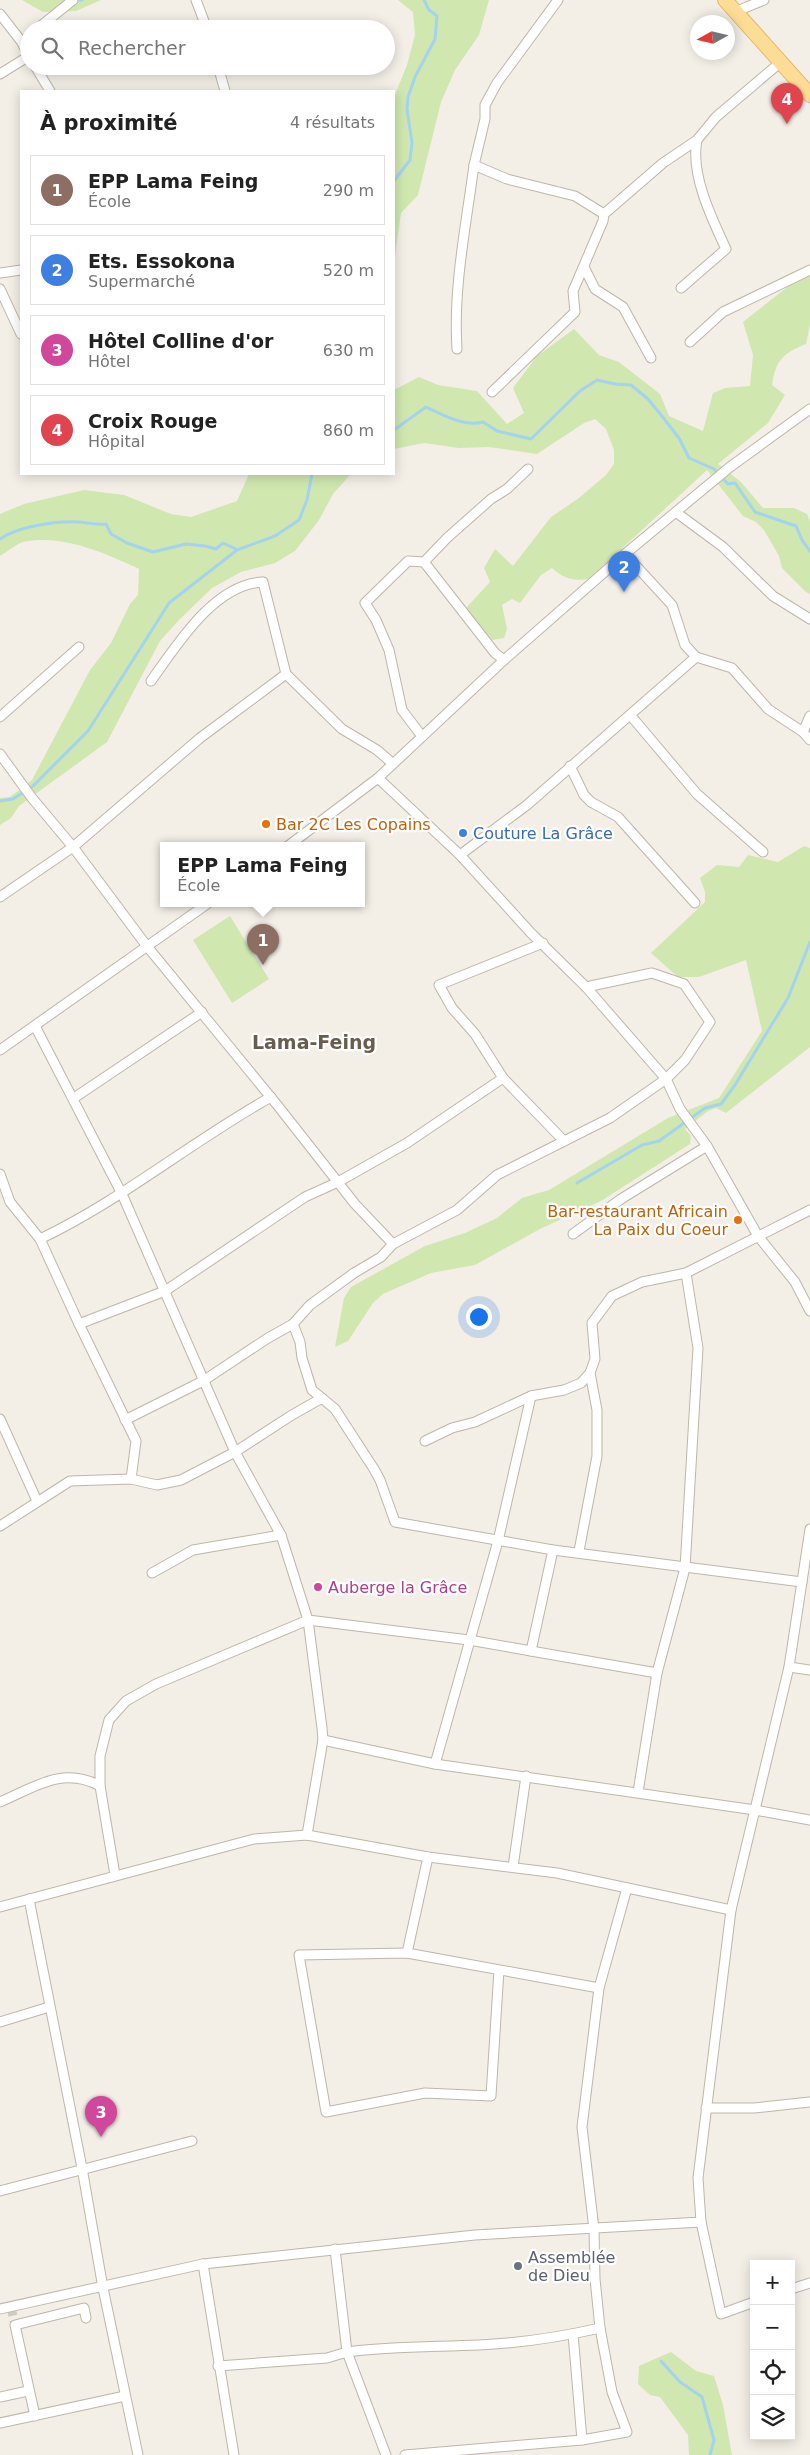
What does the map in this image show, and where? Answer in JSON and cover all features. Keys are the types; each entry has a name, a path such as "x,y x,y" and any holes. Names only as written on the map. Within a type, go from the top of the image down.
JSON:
{"main road":[{"path":"725,0 782,61 810,95"}],"street":[{"path":"196,0 204,20"},
{"path":"457,349 455,324 457,294 474,165 485,120 485,105 498,83 558,0"},
{"path":"736,11 764,0"},
{"path":"48,20 71,1"},
{"path":"0,14 20,40"},
{"path":"492,392 575,312 574,292 603,221 604,214 663,163 698,140 716,116 782,61"},
{"path":"0,74 20,62"},
{"path":"40,75 49,90"},
{"path":"221,75 225,90"},
{"path":"681,288 726,249 706,206 695,150 698,140"},
{"path":"474,165 507,179 575,196 604,214"},
{"path":"584,267 595,289 623,306 651,358"},
{"path":"0,273 20,270"},
{"path":"690,342 723,312 810,270"},
{"path":"0,289 20,332"},
{"path":"293,842 378,778 421,735 504,660 707,485 810,408"},
{"path":"424,562 447,538 491,499 507,489 528,469"},
{"path":"676,513 723,547 772,596 810,619"},
{"path":"625,554 672,605 685,644 696,657 732,668 768,709 803,732 810,740"},
{"path":"421,735 402,710 389,650 376,620 366,603 408,561 424,562 495,652 504,660"},
{"path":"151,681 202,613 219,600 254,582 263,582 286,674 342,729 377,750 392,763"},
{"path":"0,717 79,647"},
{"path":"460,855 527,805 570,766 631,716 696,657"},
{"path":"0,897 73,847 200,738 286,674"},
{"path":"631,716 697,794 763,852"},
{"path":"803,732 810,716"},
{"path":"0,754 32,798 73,847 146,945 338,1182 393,1244"},
{"path":"570,766 584,795 591,802 618,817 695,903"},
{"path":"378,778 460,855 586,987 666,1079 680,1109 708,1146 758,1236 794,1282 810,1311"},
{"path":"0,1050 202,907"},
{"path":"543,943 439,985 452,1008 475,1034 503,1078 564,1141"},
{"path":"125,1420 203,1381 268,1338 293,1324 310,1305 354,1273 381,1257 393,1244 457,1210 497,1175 610,1118 666,1079 684,1060 710,1022 684,984 652,973 586,987"},
{"path":"74,1098 202,1012"},
{"path":"35,1026 74,1098 122,1194 235,1452 281,1535 308,1620 322,1740 307,1835"},
{"path":"79,1324 165,1291 305,1197 338,1182 407,1144 503,1078"},
{"path":"40,1239 122,1194 223,1125 271,1097"},
{"path":"573,1234 621,1199 708,1146"},
{"path":"0,1174 10,1202 40,1239 136,1441 132,1479"},
{"path":"0,1206 10,1202"},
{"path":"425,1441 452,1428 475,1422 531,1396 564,1390 582,1383 590,1373 595,1360 592,1323 612,1296 642,1282 686,1273 810,1210"},
{"path":"638,1792 657,1673 685,1568 698,1348 686,1273"},
{"path":"293,1324 300,1342 302,1358 312,1390 335,1409 374,1469 380,1480 395,1522 553,1550 802,1582"},
{"path":"579,1552 597,1456 597,1410 590,1373"},
{"path":"435,1764 498,1541 531,1396"},
{"path":"0,1526 36,1501 70,1482 132,1479 157,1485 181,1480 235,1452 322,1398"},
{"path":"0,1419 36,1501"},
{"path":"750,2303 721,2314 701,2222 698,2178 731,1910 788,1667 810,1529"},
{"path":"152,1573 193,1550 281,1535"},
{"path":"531,1651 553,1550"},
{"path":"115,1874 100,1786 100,1756 109,1720 126,1700 156,1684 308,1620 469,1640 657,1673"},
{"path":"788,1667 810,1670"},
{"path":"322,1740 435,1764 638,1792 810,1820"},
{"path":"513,1867 526,1776"},
{"path":"0,1802 57,1777 88,1779 100,1786"},
{"path":"0,1907 115,1874 254,1840 307,1835 428,1857 513,1867 731,1910"},
{"path":"407,1953 428,1857"},
{"path":"406,2455 499,2451 627,2432 612,2392 600,2328 595,2279 594,2229 582,2127 599,1988 627,1888"},
{"path":"29,1899 82,2168 124,2396 138,2455"},
{"path":"499,1970 491,2096 425,2093 326,2112 299,1956 407,1953 599,1988"},
{"path":"0,2022 49,2007"},
{"path":"706,2108 754,2108 810,2102"},
{"path":"0,2190 192,2141"},
{"path":"0,2309 103,2288 204,2264 475,2235 701,2222"},
{"path":"335,2249 347,2352 386,2455"},
{"path":"204,2264 218,2366 234,2455"},
{"path":"795,2288 810,2283"},
{"path":"35,2416 15,2325 84,2308 86,2318"},
{"path":"218,2366 326,2358 347,2352 384,2347 480,2345 573,2334 600,2328"},
{"path":"573,2334 582,2440"},
{"path":"0,2397 28,2391"},
{"path":"0,2424 124,2396"}],"green space":[{"path":"22,0 101,0 76,11 43,12"},
{"path":"398,0 489,0 479,35 455,70 441,102 418,195 401,213 395,256 395,95 407,65 415,35 413,12"},
{"path":"810,274 810,324 806,344 786,355 776,369 772,385 785,395 768,423 718,464 741,482 763,508 794,508 807,514 810,521 810,594 782,568 779,556 764,530 756,522 743,516 707,470 589,579 578,580 569,578 552,568 541,575 520,603 512,599 502,605 507,629 504,638 492,640 466,608 490,582 484,568 495,549 513,566 551,517 579,498 606,475 614,464 614,450 606,429 595,419 584,423 537,454 489,447 459,448 424,443 395,449 395,389 419,377 438,385 477,391 507,424 524,413 513,388 537,356 574,329 599,355 619,362 660,394 669,416 703,431 713,393 725,388 750,386 753,355 743,322 795,281"},
{"path":"249,475 350,475 333,494 319,520 295,551 275,563 241,572 212,588 179,620 160,641 107,742 19,806 11,818 0,825 0,798 10,797 32,780 90,670 111,643 130,604 138,595 139,569 83,546 53,541 23,542 0,556 0,514 24,504 84,490 124,495 171,514 191,517 237,501"},
{"path":"804,846 810,848 810,1047 726,1113 716,1108 708,1111 685,1129 691,1136 690,1144 601,1201 540,1229 475,1265 431,1273 383,1294 373,1303 348,1341 335,1347 344,1298 351,1287 425,1246 465,1233 497,1218 522,1198 549,1190 668,1118 719,1098 762,1031 746,960 699,977 678,977 651,953 705,902 705,892 700,878 717,865 739,867 748,855 778,862"},
{"path":"230,916 269,979 232,1003 193,940"},
{"path":"671,2352 696,2371 714,2376 723,2405 732,2455 689,2455 688,2435 660,2397 650,2395 638,2384 639,2366"}],"waterway":[{"path":"395,180 410,160 412,143 407,109 408,97 415,77 435,39 437,16 429,10 424,0"},
{"path":"395,429 426,407 461,422 483,422 497,431 531,439 580,391 597,380 631,385 648,399 665,420 679,438 689,458 714,469 728,484 735,483 755,512 796,526 802,540 810,551"},
{"path":"0,801 13,799 32,787 88,731 169,603 237,550 275,536 299,520 307,500 312,475"},
{"path":"0,539 8,534 38,525 79,522 106,524 111,534 127,543 153,552 186,544 216,549 223,543 236,549"},
{"path":"577,1183 642,1145 659,1141 705,1108 721,1104 735,1085 788,998 810,942"},
{"path":"661,2361 680,2382 702,2397 714,2440 710,2455"}],"tunnel":[{"path":"11,2307 15,2325"}],"place":[{"name":"Croix Rouge","path":"787,124"},
{"name":"Ets. Essokona","path":"624,592"},
{"name":"Bar 2C Les Copains","path":"266,824"},
{"name":"Couture La Grâce","path":"463,833"},
{"name":"EPP Lama Feing","path":"263,965"},
{"name":"Bar-restaurant Africain La Paix du Coeur","path":"738,1220"},
{"name":"Auberge la Grâce","path":"318,1587"},
{"name":"Hôtel Colline d'or","path":"101,2137"},
{"name":"Assemblée de Dieu","path":"518,2266"}],"district":[{"name":"Lama-Feing","path":"314,1042"}]}
